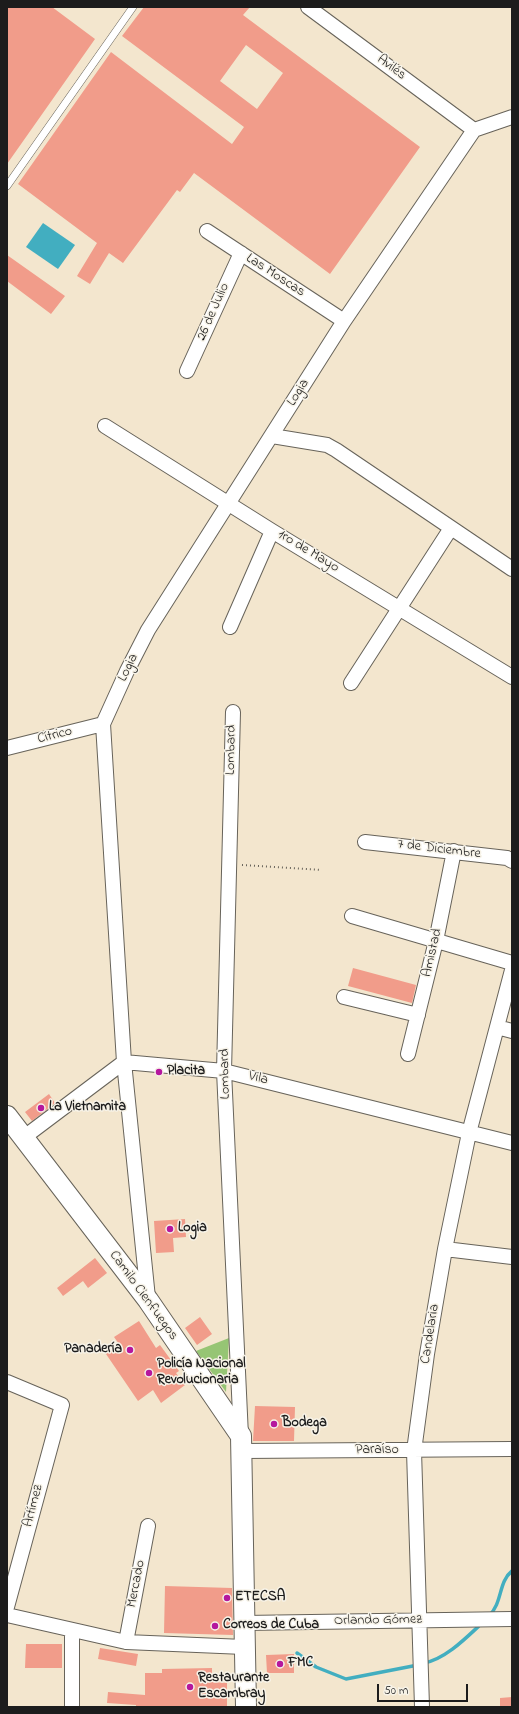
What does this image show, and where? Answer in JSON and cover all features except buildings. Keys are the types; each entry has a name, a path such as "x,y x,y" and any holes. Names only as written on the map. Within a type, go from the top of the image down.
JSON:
{"main road":[{"name":"Camilo Cienfuegos","path":"7,1116 148,1300 242,1444"},
{"path":"242,1444 246,1707"}],"street":[{"name":"Avilés","path":"308,7 474,130"},
{"path":"474,130 512,117"},
{"name":"Logia","path":"148,1300 124,1062 103,724 127,671 148,630 344,321 474,130"},
{"name":"Las Moscas","path":"207,231 344,321"},
{"name":"26 de Julio","path":"188,371 241,254"},
{"name":"1ro de Mayo","path":"105,426 272,531 512,677"},
{"path":"272,436 327,445 512,568"},
{"path":"351,684 450,528"},
{"path":"230,627 272,531"},
{"name":"Lombard","path":"233,712 224,1071 242,1444"},
{"name":"Cítrico","path":"7,748 103,724"},
{"name":"7 de Diciembre","path":"365,842 454,851 507,858 512,861"},
{"name":"Amistad","path":"408,1054 436,941 454,851"},
{"path":"352,916 512,963"},
{"name":"Candelaria","path":"422,1707 418,1620 414,1451 427,1354 445,1249 470,1133 512,970"},
{"path":"344,996 418,1015"},
{"path":"497,1027 512,1031"},
{"path":"24,1138 124,1062"},
{"name":"Vila","path":"124,1062 224,1071 512,1143"},
{"path":"445,1249 512,1257"},
{"name":"Artímez","path":"7,1382 62,1405 7,1607"},
{"name":"Paraíso","path":"242,1444 414,1451 512,1449"},
{"name":"Mercado","path":"126,1642 148,1526"},
{"path":"7,1615 72,1631 126,1642 244,1647"},
{"name":"Orlando Gómez","path":"244,1623 512,1619"},
{"path":"72,1631 72,1707"}],"lane":[{"path":"7,186 133,7"}],"path":[{"path":"229,864 321,870"}],"green space":[{"path":"229,1338 226,1392 196,1351"}],"water":[{"path":"43,223 75,245 58,269 26,247"}],"waterway":[{"path":"489,1616 497,1605 504,1581 512,1571"},
{"path":"424,1663 432,1661 447,1653 481,1624"},
{"path":"297,1653 316,1667 346,1679 418,1665"}],"place":[{"name":"Placita","path":"159,1072"},
{"name":"La Vietnamita","path":"41,1108"},
{"name":"Logia","path":"170,1229"},
{"name":"Panadería","path":"130,1350"},
{"name":"Policía Nacional Revolucionaria","path":"149,1373"},
{"name":"Bodega","path":"274,1424"},
{"name":"ETECSA","path":"227,1598"},
{"name":"Correos de Cuba","path":"215,1626"},
{"name":"FMC","path":"280,1664"},
{"name":"Restaurante Escambray","path":"190,1687"}]}
